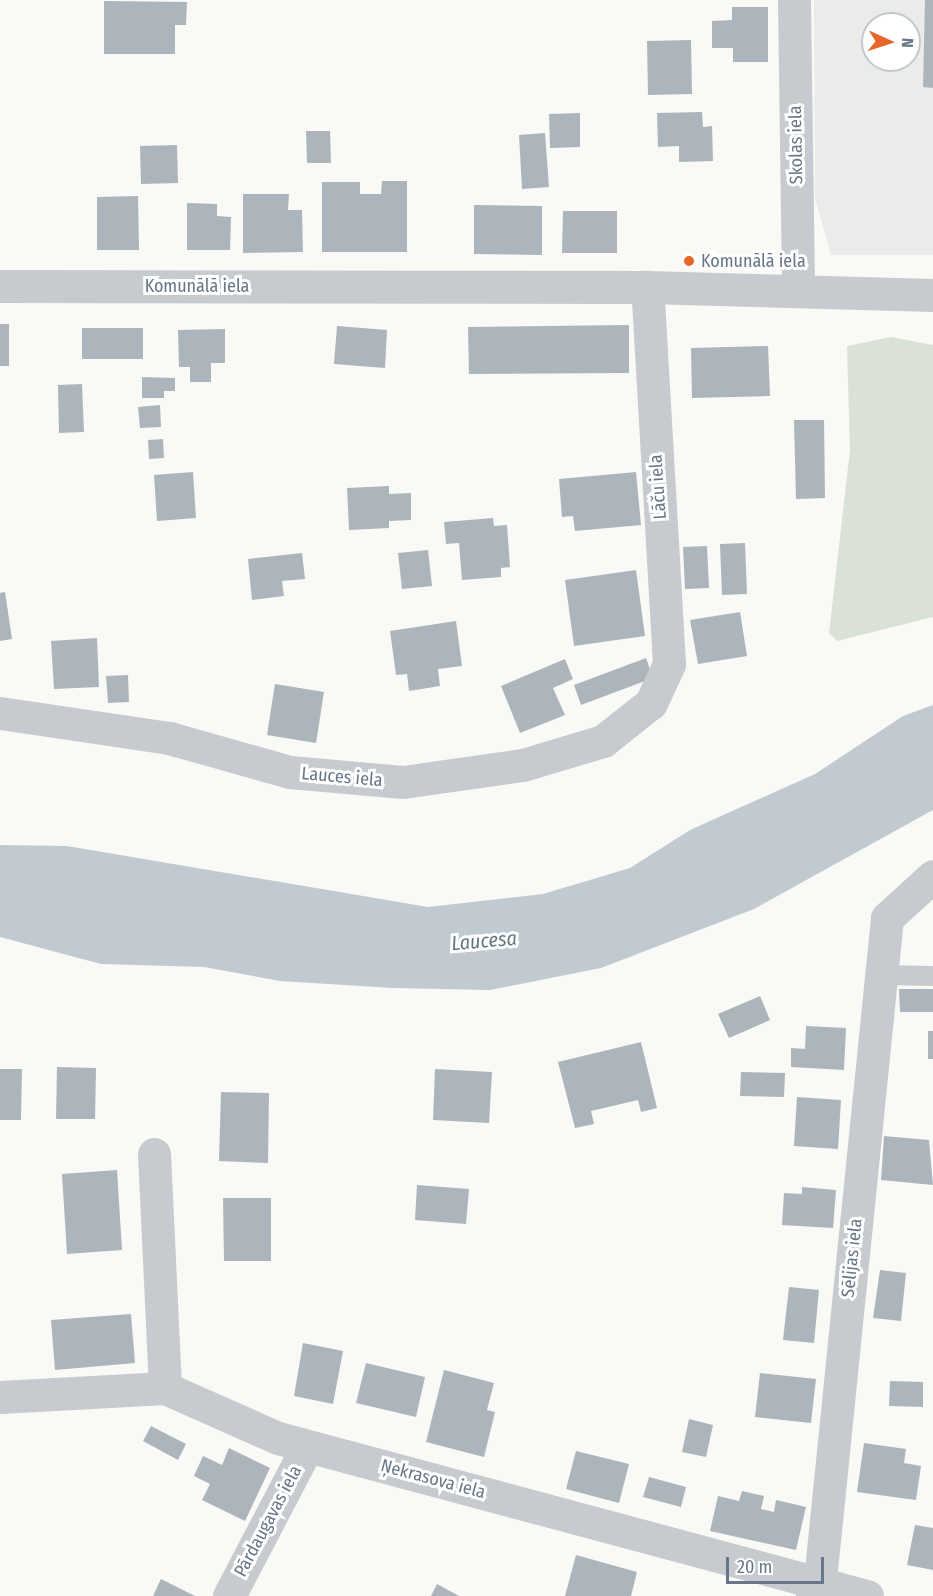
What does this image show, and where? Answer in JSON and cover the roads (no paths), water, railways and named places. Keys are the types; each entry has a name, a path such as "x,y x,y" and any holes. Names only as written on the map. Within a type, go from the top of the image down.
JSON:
{"street":[{"name":"Skolas iela","path":"794,0 798,289"},
{"name":"Komunālā iela","path":"0,286 647,287 798,289 933,295"},
{"name":"Lāču iela","path":"647,287 669,664 663,686"},
{"name":"Lauces iela","path":"0,712 169,738 290,772 403,782 523,765 603,741 651,703 663,686"},
{"name":"Sēlijas iela","path":"816,1588 887,918 933,876"},
{"path":"154,1154 165,1388"},
{"name":"Ņekrasova iela","path":"0,1397 165,1388 307,1447 816,1588 867,1596"},
{"name":"Pārdaugavas iela","path":"229,1596 307,1447"}],"lane":[{"path":"881,975 933,976"}],"water":[{"name":"Laucesa","path":"933,705 933,810 754,909 601,968 490,990 393,988 280,981 204,967 101,964 0,937 0,845 67,846 428,907 543,894 630,868 690,830 815,774 903,716"}],"place":[{"name":"Komunālā iela","path":"689,261"}]}
